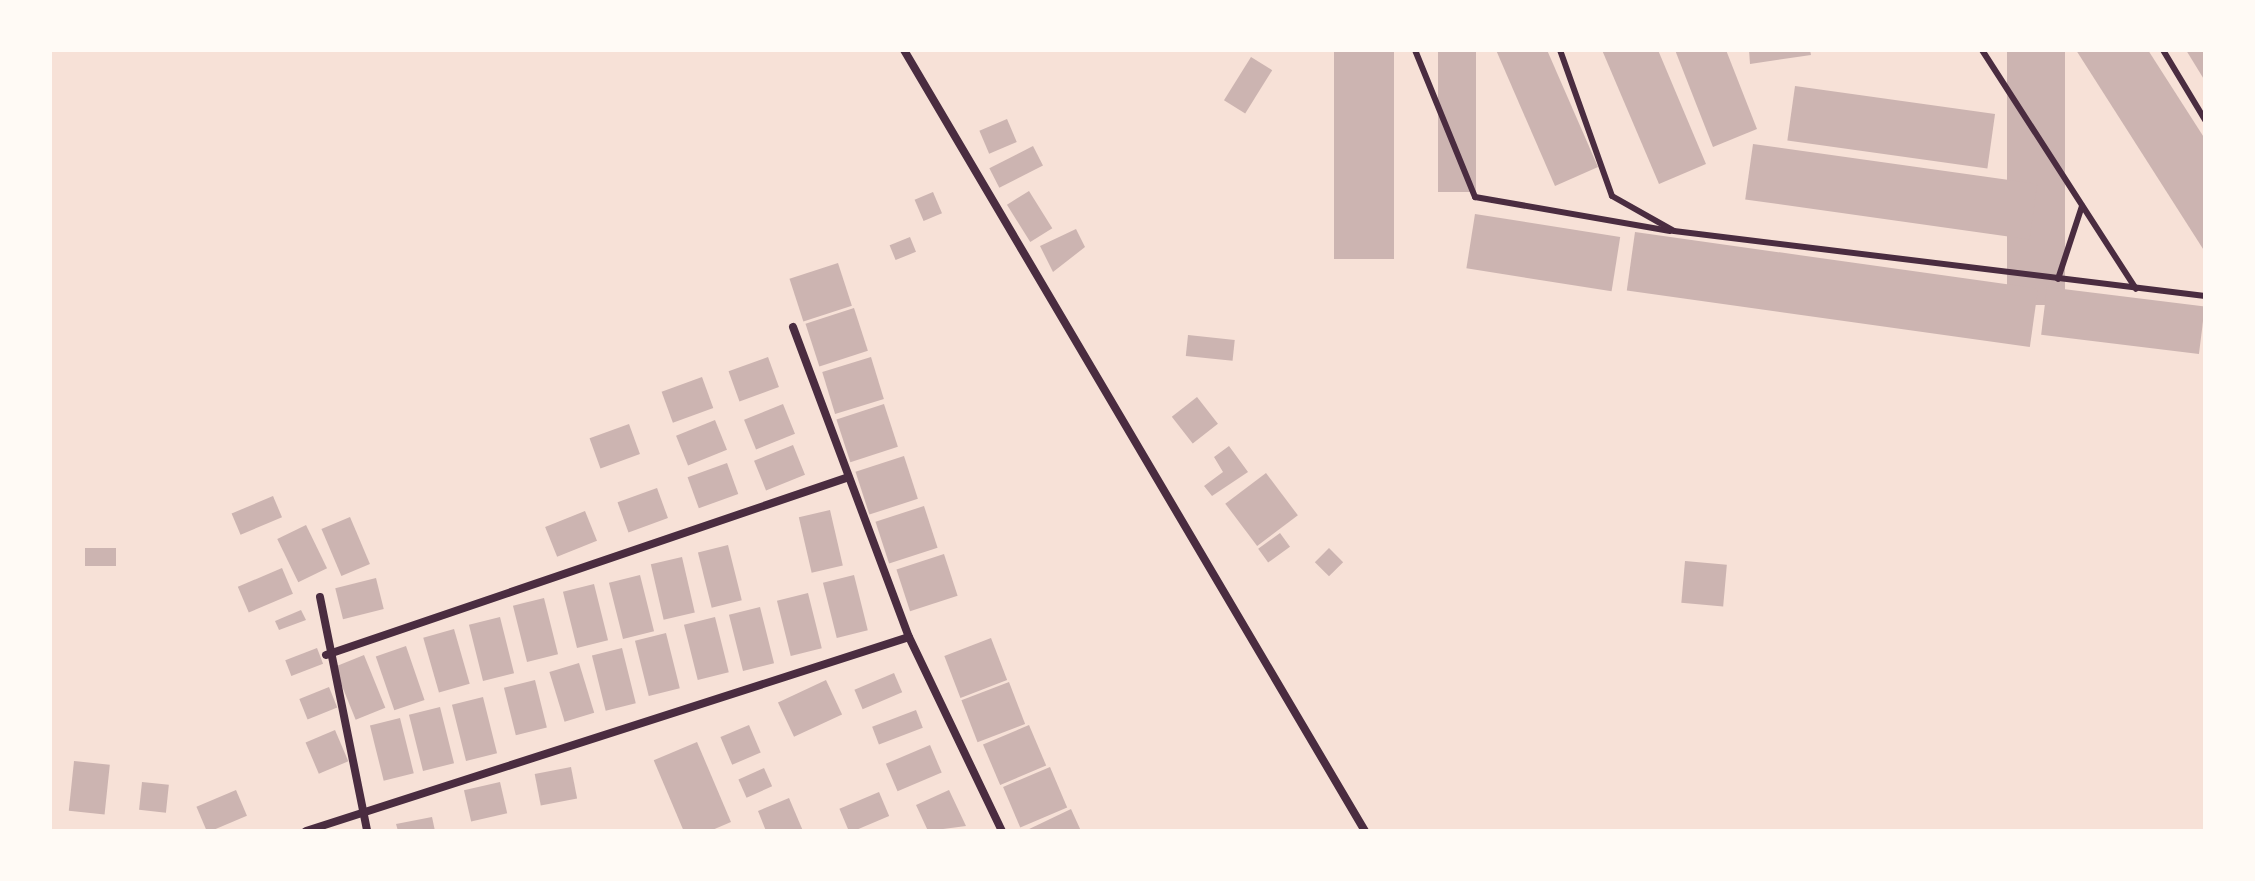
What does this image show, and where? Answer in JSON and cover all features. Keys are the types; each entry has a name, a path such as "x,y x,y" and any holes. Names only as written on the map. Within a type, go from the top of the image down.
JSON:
{"street":[{"path":"904,50 1365,831"},
{"path":"793,327 909,637 1002,831"},
{"path":"326,655 849,477"},
{"path":"320,597 326,655 367,831"},
{"path":"306,831 360,808 909,637"}],"lane":[{"path":"1415,50 1475,197 1674,231 2205,296"},
{"path":"1560,50 1612,196 1674,231"},
{"path":"1982,50 2136,289"},
{"path":"2163,50 2205,120"},
{"path":"2058,279 2082,206"}],"building":[{"path":"1334,50 1394,50 1394,259 1334,259"},
{"path":"1438,50 1476,50 1476,192 1438,192"},
{"path":"1496,50 1547,50 1598,167 1555,186"},
{"path":"1602,50 1658,50 1706,164 1659,184"},
{"path":"1675,50 1726,50 1757,129 1713,147"},
{"path":"1749,50 1810,50 1811,55 1750,64"},
{"path":"2007,50 2065,50 2065,305 2007,305"},
{"path":"2076,50 2148,50 2205,139 2205,252"},
{"path":"2186,50 2205,50 2205,81"},
{"path":"1251,57 1272,70 1245,113 1224,100"},
{"path":"1795,86 1995,114 1987,169 1787,140"},
{"path":"1007,119 1017,142 989,154 979,131"},
{"path":"1753,144 2037,184 2029,239 1745,199"},
{"path":"1033,146 1043,166 999,188 989,168"},
{"path":"1029,191 1052,228 1030,242 1007,205"},
{"path":"933,192 942,213 924,221 915,200"},
{"path":"1475,214 1620,237 1612,291 1466,268"},
{"path":"1076,229 1085,247 1053,272 1040,246"},
{"path":"1635,232 2038,289 2030,347 1627,290"},
{"path":"910,237 916,252 896,260 890,245"},
{"path":"838,263 852,306 803,322 789,279"},
{"path":"2047,287 2205,306 2199,354 2041,335"},
{"path":"854,308 868,351 819,367 805,324"},
{"path":"1188,335 1235,340 1233,361 1186,356"},
{"path":"768,357 779,387 739,401 729,371"},
{"path":"871,357 884,399 835,414 822,372"},
{"path":"702,377 713,408 673,423 662,392"},
{"path":"1197,397 1218,424 1193,443 1172,417"},
{"path":"783,404 795,434 756,449 744,420"},
{"path":"884,404 898,447 850,462 836,419"},
{"path":"715,420 727,450 688,465 676,436"},
{"path":"629,424 640,454 600,468 590,438"},
{"path":"793,445 805,475 766,490 754,461"},
{"path":"1229,446 1248,472 1212,496 1204,486 1223,472 1214,457"},
{"path":"904,456 918,499 869,515 855,472"},
{"path":"727,463 738,494 699,508 688,477"},
{"path":"1266,473 1298,515 1257,546 1225,504"},
{"path":"657,488 668,518 628,532 618,502"},
{"path":"273,496 282,517 241,535 232,514"},
{"path":"924,506 938,548 889,564 875,522"},
{"path":"830,510 843,566 812,573 799,517"},
{"path":"585,511 597,541 557,557 545,527"},
{"path":"350,517 370,564 341,576 321,529"},
{"path":"306,525 327,568 298,582 277,539"},
{"path":"1280,533 1290,547 1268,563 1258,549"},
{"path":"728,545 742,600 712,608 698,552"},
{"path":"85,548 116,548 116,566 85,566"},
{"path":"1329,548 1343,562 1329,576 1315,562"},
{"path":"944,554 958,596 910,611 896,569"},
{"path":"682,557 695,613 664,620 651,564"},
{"path":"1685,561 1727,565 1723,607 1681,603"},
{"path":"282,568 293,594 249,613 238,587"},
{"path":"640,575 654,631 623,639 609,583"},
{"path":"854,575 868,630 837,638 823,583"},
{"path":"376,578 384,609 343,619 335,588"},
{"path":"594,584 608,640 577,648 563,592"},
{"path":"808,593 822,648 791,656 777,601"},
{"path":"544,598 558,654 527,662 513,606"},
{"path":"760,607 774,663 743,671 729,615"},
{"path":"301,610 306,620 279,630 275,621"},
{"path":"500,617 514,673 483,681 469,625"},
{"path":"715,617 729,672 698,680 684,625"},
{"path":"454,629 470,684 439,693 423,638"},
{"path":"666,633 680,688 649,696 635,641"},
{"path":"991,638 1007,680 960,698 944,656"},
{"path":"406,646 425,700 394,710 376,656"},
{"path":"317,648 323,664 291,676 285,660"},
{"path":"622,648 636,703 606,711 592,655"},
{"path":"364,655 385,708 356,720 334,667"},
{"path":"579,663 594,713 565,722 549,672"},
{"path":"894,673 902,692 863,709 854,690"},
{"path":"535,680 547,728 516,735 504,688"},
{"path":"826,680 842,714 794,737 778,702"},
{"path":"1009,682 1025,724 978,742 961,700"},
{"path":"329,687 337,707 308,719 299,699"},
{"path":"483,697 497,753 466,761 452,705"},
{"path":"440,707 454,763 423,771 409,715"},
{"path":"916,710 923,728 879,745 872,727"},
{"path":"400,718 414,773 384,781 370,725"},
{"path":"749,725 761,753 732,765 720,737"},
{"path":"1029,725 1046,766 1000,785 983,745"},
{"path":"335,730 348,761 319,774 306,743"},
{"path":"697,742 731,822 710,831 684,831 654,760"},
{"path":"930,745 942,773 898,791 886,764"},
{"path":"74,761 110,765 105,814 69,811"},
{"path":"571,767 577,798 541,805 535,774"},
{"path":"1050,767 1067,808 1020,827 1003,787"},
{"path":"764,768 772,786 747,798 738,779"},
{"path":"142,782 169,785 166,813 139,810"},
{"path":"500,782 507,813 471,822 464,790"},
{"path":"236,790 247,816 207,831 196,807"},
{"path":"949,790 966,826 928,831 916,805"},
{"path":"879,792 889,816 849,831 839,809"},
{"path":"789,798 803,831 766,831 758,811"},
{"path":"1071,809 1081,831 1025,831"},
{"path":"432,817 435,831 398,831 396,824"}]}
